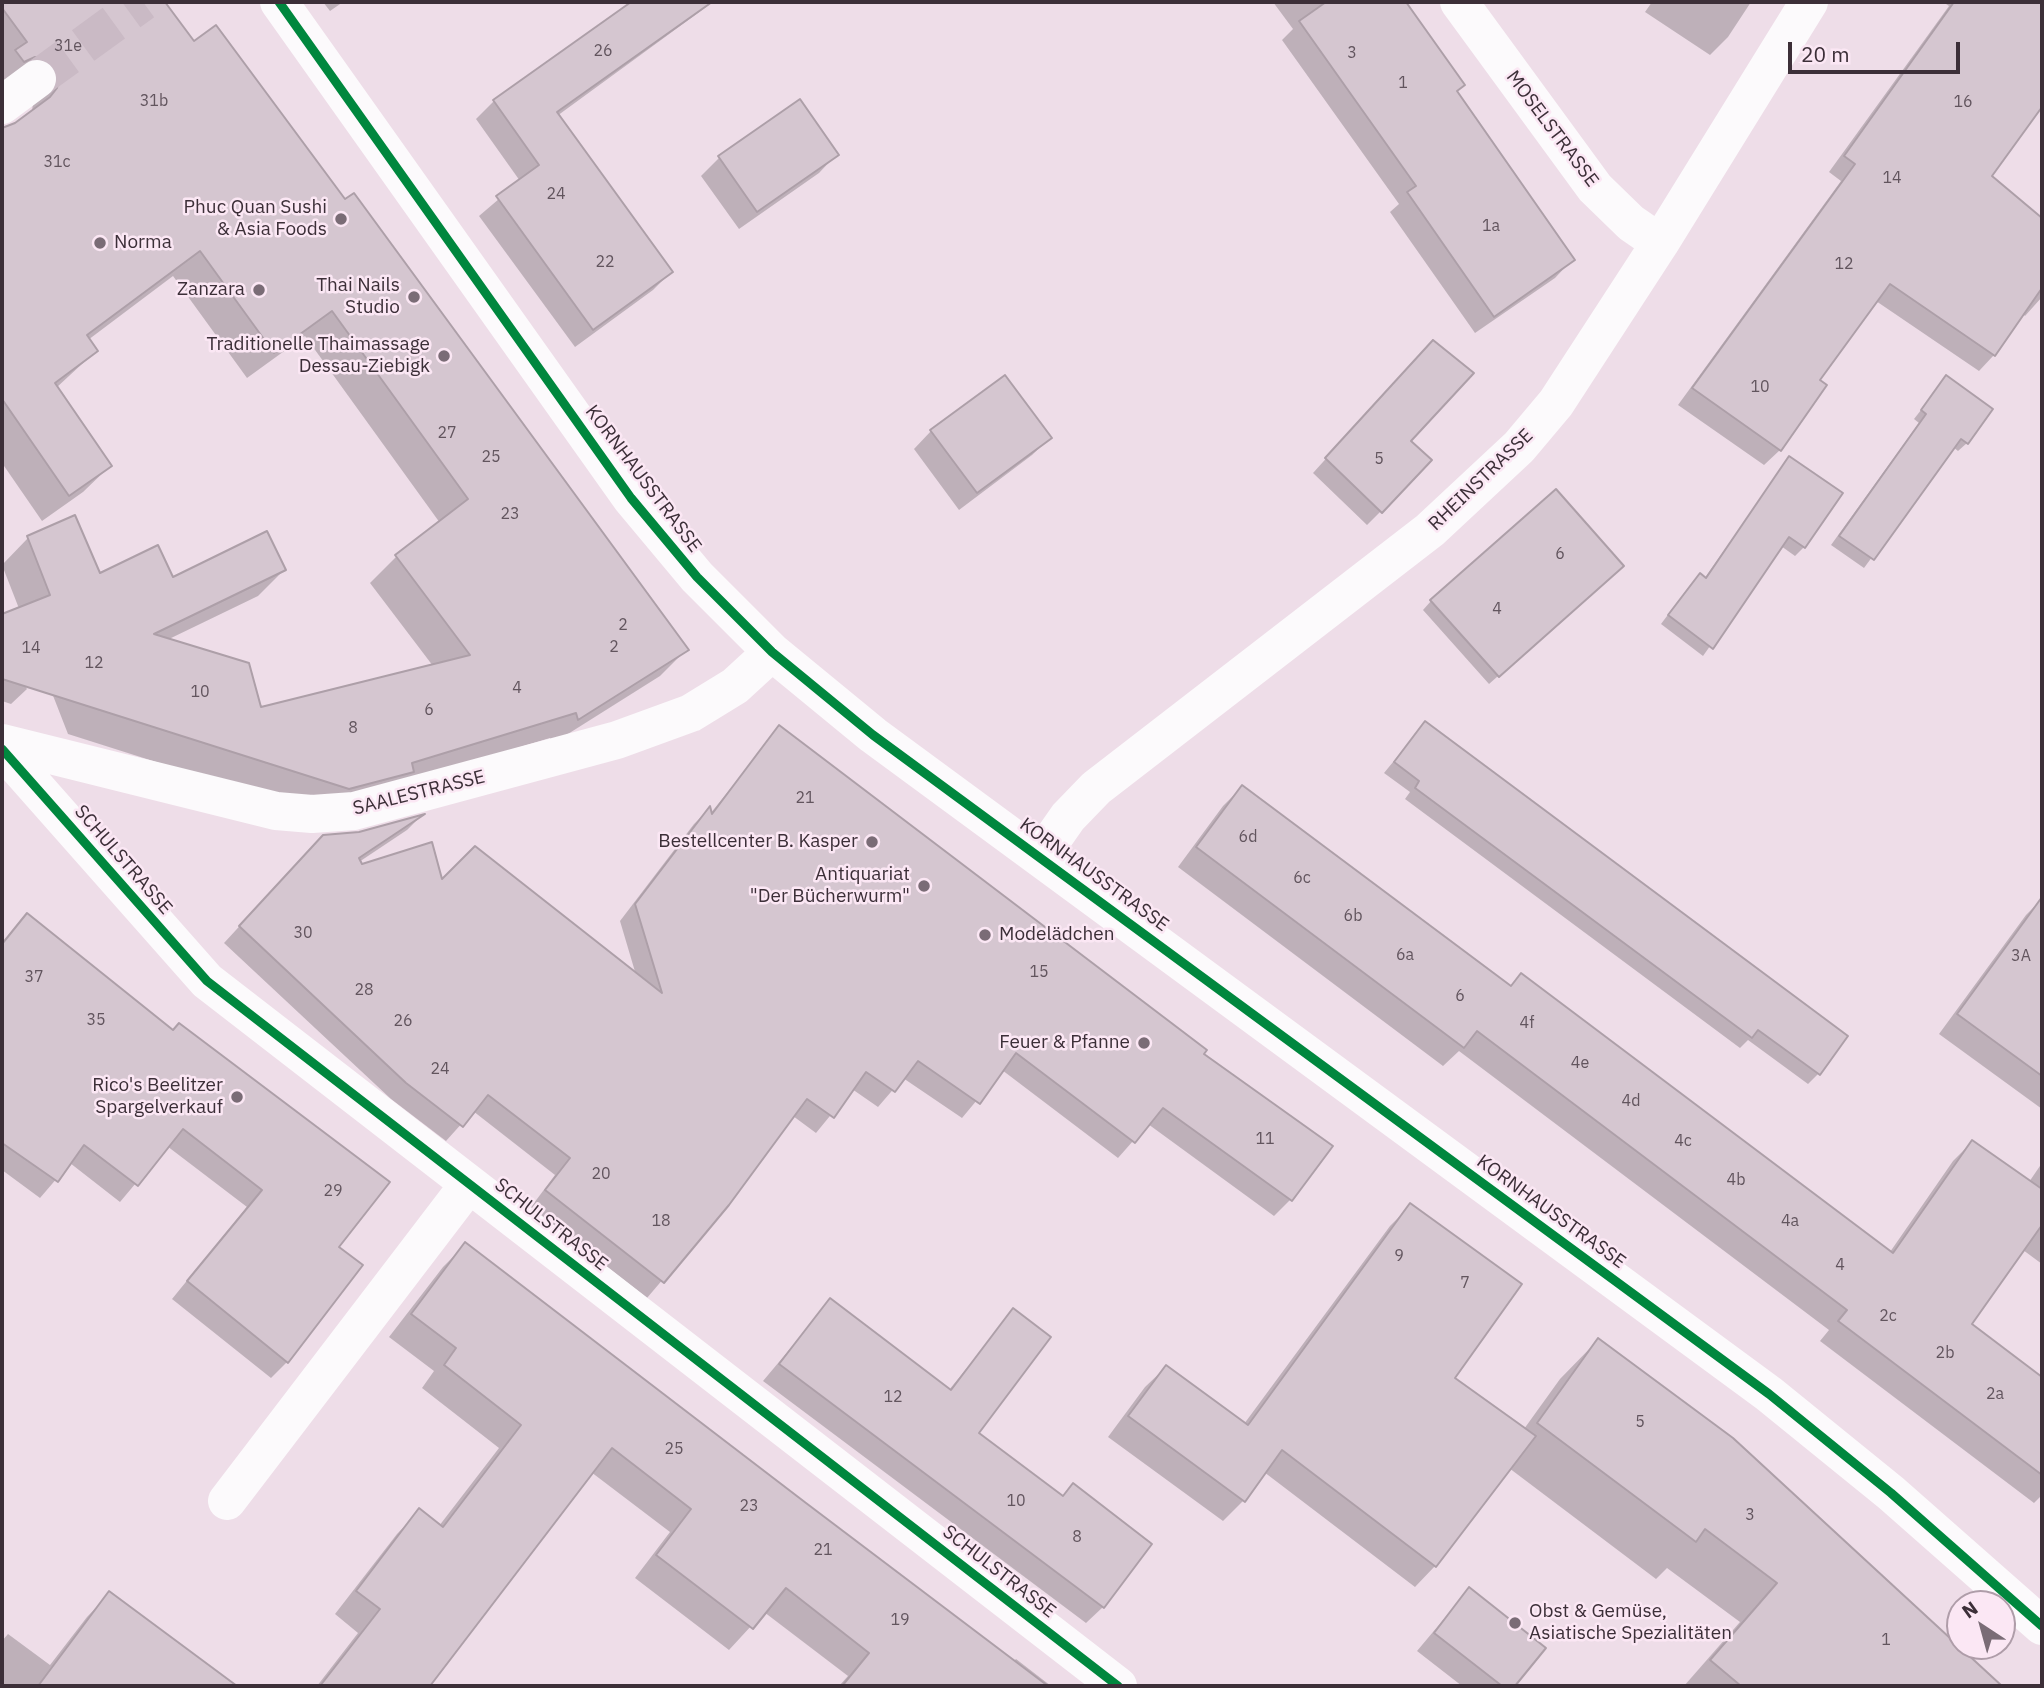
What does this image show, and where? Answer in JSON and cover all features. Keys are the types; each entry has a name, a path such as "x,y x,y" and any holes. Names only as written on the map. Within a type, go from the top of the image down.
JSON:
{"street":[{"name":"KORNHAUSSTRASSE","path":"279,2 631,498 697,577 772,652 873,734 1769,1394 1891,1493 2042,1626"},
{"name":"MOSELSTRASSE","path":"1459,2 1595,188 1631,223 1660,243"},
{"name":"RHEINSTRASSE","path":"1040,858 1068,817 1096,788 1430,530 1519,447 1556,403 1660,243 1809,2"},
{"path":"2,104 37,79"},
{"name":"SAALESTRASSE","path":"2,743 276,811 312,814 354,811 604,743 691,713 736,686 772,652"},
{"name":"SCHULSTRASSE","path":"2,749 207,981 1118,1686"},
{"path":"227,1501 469,1184"}],"building":[{"path":"2,2 165,2 194,41 216,25 345,199 354,193 689,650 578,720 576,713 412,763 414,772 349,789 2,679 2,614 50,595 27,536 75,515 100,573 158,545 173,577 267,531 286,570 154,634 249,663 261,707 470,655 395,555 468,499 332,311 274,353 200,251 87,335 98,351 55,383 112,466 69,496 2,399 2,128 15,123 50,97 57,88 59,77 55,67 46,59 35,57 24,62 15,50 27,42 2,8"},
{"path":"631,2 712,2 557,112 673,272 593,330 496,196 539,165 493,100"},
{"path":"1326,2 1406,2 1465,85 1457,91 1575,260 1494,317 1407,192 1416,186 1299,21"},
{"path":"1954,2 2042,2 2042,107 1992,176 2042,218 2042,288 1995,356 1890,284 1820,380 1827,385 1781,451 1692,388 1855,164 1844,156"},
{"path":"800,99 839,155 757,212 718,156"},
{"path":"1433,340 1474,373 1411,441 1432,460 1382,513 1325,458"},
{"path":"1005,375 1052,438 977,493 930,430"},
{"path":"1946,375 1993,409 1968,444 1961,439 1874,560 1839,536 1926,414 1921,410"},
{"path":"1789,456 1843,493 1805,548 1789,537 1713,649 1668,615 1700,573 1706,578"},
{"path":"1556,489 1624,566 1499,677 1430,600"},
{"path":"1425,721 1848,1036 1820,1075 1758,1030 1752,1038 1415,788 1419,781 1394,762"},
{"path":"779,725 1207,1050 1204,1054 1333,1146 1292,1201 1163,1108 1135,1143 1016,1053 980,1104 918,1061 895,1092 866,1072 834,1118 807,1099 729,1205 664,1283 545,1190 570,1158 488,1095 463,1127 406,1083 239,926 323,835 359,832 425,814 359,858 362,864 432,842 442,879 475,846 662,993 635,904 710,806 712,814"},
{"path":"1242,785 1511,986 1521,973 1893,1253 1972,1140 2042,1189 2042,1225 1972,1324 2042,1377 2042,1475 1838,1321 1847,1310 1477,1031 1464,1048 1196,847"},
{"path":"2042,897 2042,1076 1957,1014"},
{"path":"27,913 173,1030 179,1023 390,1182 339,1247 363,1265 288,1363 187,1281 262,1190 183,1129 138,1186 84,1145 58,1182 2,1143 2,944"},
{"path":"1410,1203 1522,1284 1455,1378 1536,1436 1436,1567 1282,1450 1245,1502 1128,1416 1166,1365 1248,1425"},
{"path":"465,1242 1048,1686 842,1686 869,1653 786,1588 753,1629 656,1555 691,1509 612,1448 430,1686 320,1686 380,1609 356,1591 419,1508 443,1527 521,1425 444,1365 456,1348 411,1314"},
{"path":"830,1298 951,1390 1013,1308 1051,1337 979,1433 1063,1496 1073,1483 1152,1544 1104,1608 779,1364"},
{"path":"1598,1338 1733,1438 1946,1634 1946,1660 1974,1660 2002,1686 1741,1686 1710,1660 1777,1583 1705,1529 1696,1542 1537,1423"},
{"path":"1469,1587 1546,1648 1515,1686 1502,1686 1434,1633"},
{"path":"109,1591 237,1686 38,1686"}],"tunnel":[{"path":"37,79 143,2"}],"cycle path":[{"path":"279,2 631,498 697,577 772,652 873,735 1769,1394 1891,1493 2042,1626"},
{"path":"2,749 207,981 1118,1686"}],"place":[{"name":"Phuc Quan Sushi & Asia Foods","path":"341,219"},
{"name":"Norma","path":"100,243"},
{"name":"Zanzara","path":"259,290"},
{"name":"Thai Nails Studio","path":"414,297"},
{"name":"Traditionelle Thaimassage Dessau-Ziebigk","path":"444,356"},
{"name":"Bestellcenter B. Kasper","path":"872,842"},
{"name":"Antiquariat \"Der Bücherwurm\"","path":"924,886"},
{"name":"Modelädchen","path":"985,935"},
{"name":"Feuer & Pfanne","path":"1144,1043"},
{"name":"Rico's Beelitzer Spargelverkauf","path":"237,1097"},
{"name":"Obst & Gemüse, Asiatische Spezialitäten","path":"1515,1623"}]}
